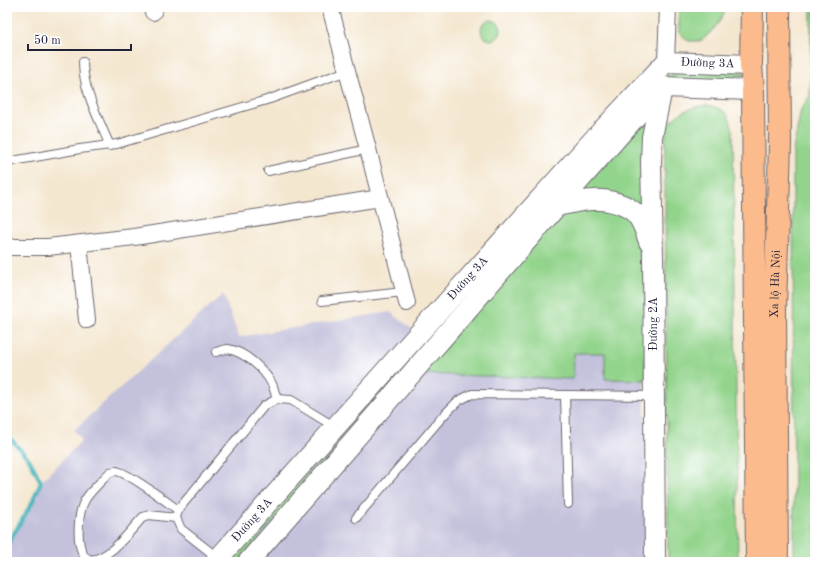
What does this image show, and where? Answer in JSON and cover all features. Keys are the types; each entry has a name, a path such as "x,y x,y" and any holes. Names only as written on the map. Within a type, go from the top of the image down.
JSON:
{"highway":[{"path":"752,7 752,64"},
{"name":"Xa lộ Hà Nội","path":"777,562 775,310 780,143 780,7"},
{"name":"Xa lộ Hà Nội","path":"752,64 757,562"}],"street":[{"path":"330,7 368,149 405,297"},
{"path":"666,62 668,7"},
{"name":"Đường 3A","path":"217,560 593,140 666,62 752,64"},
{"name":"Đường 2A","path":"655,562 651,162 652,138 666,62"},
{"path":"662,87 753,90"},
{"name":"Đường 3A","path":"248,562 662,87"},
{"path":"7,247 48,247 134,237 380,198"},
{"path":"557,206 593,200 613,202 628,208 641,220 646,230 653,256"},
{"path":"79,244 87,320"}],"lane":[{"path":"83,62 83,73 91,99 110,146"},
{"path":"7,162 80,149 110,146 229,112 347,71"},
{"path":"268,171 368,149"},
{"path":"322,301 405,297"},
{"path":"216,352 227,349 239,352 255,363 268,377 277,399"},
{"path":"356,518 442,416 458,401 472,394 654,396"},
{"path":"565,395 568,504"},
{"path":"217,560 181,529 177,514 144,486 123,473 117,471 110,472 86,499 82,506 80,515 80,546 84,555 90,560 96,560 109,552 143,517 149,515 177,514 264,406 277,399 291,400 335,428"}],"shaded area":[{"path":"641,232 648,562 7,562 7,545 32,503 41,482 82,440 74,430 223,294 239,337 390,312 412,329"}],"green space":[{"path":"679,7 726,7 713,30 705,38 701,41 688,41 679,32"},
{"path":"811,7 815,7 815,562 794,562 793,151 801,109 810,96"},
{"path":"491,20 498,23 501,30 498,37 491,40 484,37 481,30 484,23"},
{"path":"669,70 744,72 745,82 667,80"},
{"path":"707,105 719,108 726,113 733,131 738,562 668,562 665,145 669,124 677,116 691,108"},
{"path":"648,115 644,217 573,199"},
{"path":"593,204 626,212 645,245 646,380 605,379 605,353 574,353 573,379 421,374 564,209"},
{"path":"540,214 238,562 226,562"}],"waterway":[{"path":"7,435 29,459 41,482 32,503 7,545"}]}
